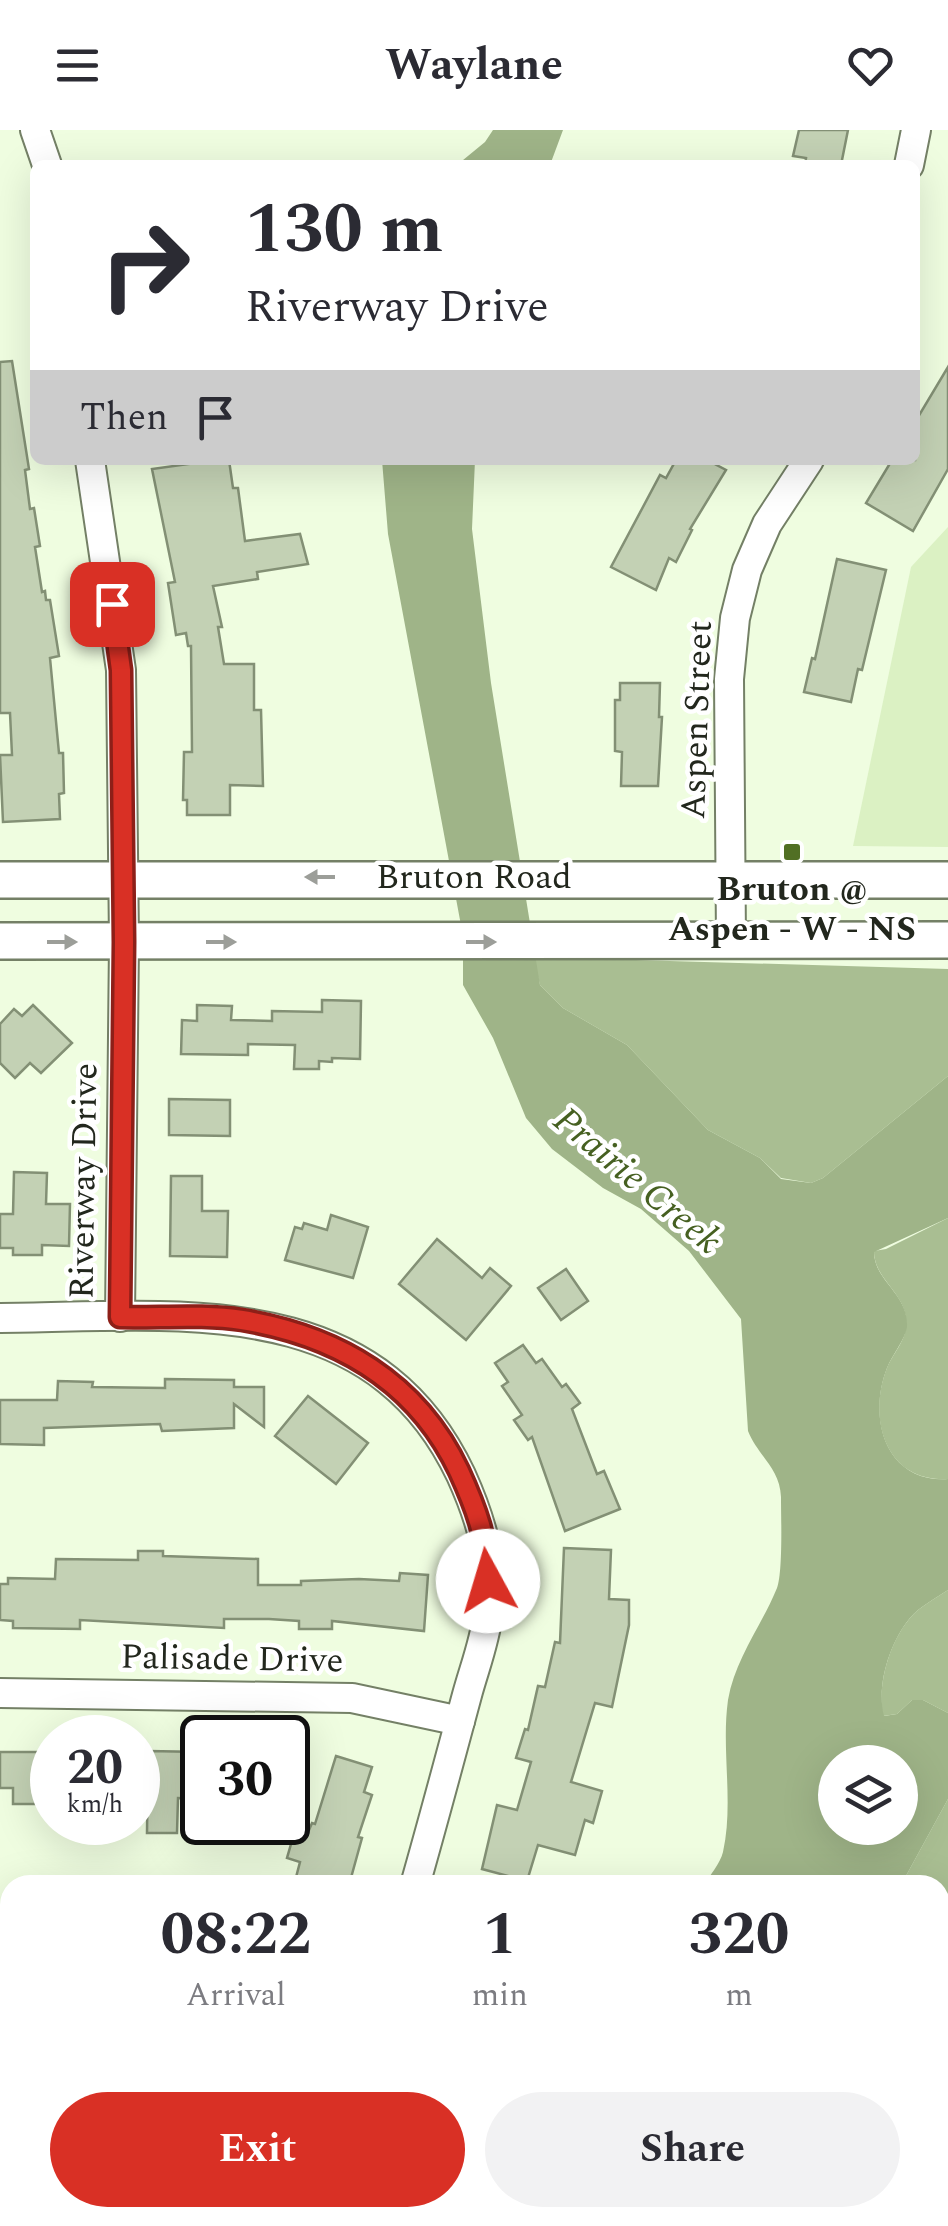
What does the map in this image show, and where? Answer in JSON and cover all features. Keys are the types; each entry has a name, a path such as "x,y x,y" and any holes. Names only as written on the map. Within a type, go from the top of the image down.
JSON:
{"main road":[{"name":"Bruton Road","path":"0,880 948,880"},
{"name":"Bruton Road","path":"0,941 948,940"}],"street":[{"path":"34,130 45,160"},
{"path":"910,160 916,130"},
{"name":"Riverway Drive","path":"91,465 121,670 124,942 120,1317 239,1320 298,1333 347,1354 394,1382 447,1446 474,1502 488,1548 489,1614 419,1875"},
{"name":"Aspen Street","path":"732,940 729,679 735,618 746,570 767,524 806,465"},
{"path":"0,1318 120,1317"},
{"name":"Palisade Drive","path":"0,1692 352,1698 460,1720"}],"shaded area":[{"path":"948,527 948,847 853,846 911,567"},
{"path":"533,957 948,969 948,1076 823,1178 811,1183 781,1178 760,1158 708,1130 627,1045 563,1008 540,985"},
{"path":"948,1218 948,1479 909,1470 886,1444 879,1407 881,1387 906,1326 902,1305 879,1271 874,1251 886,1249"},
{"path":"948,1590 948,1713 923,1700 912,1700 897,1714 883,1716 883,1678 896,1640 914,1614"},
{"path":"948,1799 948,1875 906,1875"}],"water":[{"path":"493,130 563,130 552,160 463,160"},
{"name":"Prairie Creek","path":"382,465 475,465 472,529 491,683 540,985 563,1008 627,1045 708,1130 760,1158 781,1179 811,1183 823,1178 948,1076 948,1218 874,1252 879,1271 903,1305 907,1327 881,1388 881,1427 896,1459 909,1471 948,1479 948,1590 918,1610 903,1628 886,1664 882,1691 884,1716 897,1714 912,1700 923,1700 948,1713 948,1799 906,1875 710,1875 722,1856 726,1833 726,1719 731,1685 777,1588 780,1570 780,1487 748,1431 741,1319 689,1251 641,1209 603,1188 552,1149 526,1118 493,1038 463,985 463,936 388,534"}],"building":[{"path":"799,130 848,130 842,160 793,156"},
{"path":"12,361 29,469 25,470 30,509 34,508 40,546 35,547 42,592 50,600 59,656 50,658 59,753 63,753 64,793 59,794 60,819 3,822 0,755 12,755 10,713 0,713 0,362"},
{"path":"948,367 948,469 913,531 866,503 889,465 920,465 920,414"},
{"path":"230,465 233,488 238,488 245,541 300,534 308,564 257,572 258,579 213,586 222,627 218,627 224,664 254,664 254,710 261,710 263,786 230,785 230,815 187,815 187,800 183,800 184,752 192,752 191,646 186,633 176,635 168,583 175,582 152,469"},
{"path":"673,465 716,465 726,470 690,529 676,562 669,558 656,590 611,567 660,475 666,478"},
{"path":"837,559 886,570 851,702 804,692"},
{"path":"620,683 660,683 658,786 621,786 622,752 615,751 615,700 620,700"},
{"path":"322,1000 361,1001 360,1059 332,1058 332,1062 319,1061 319,1069 294,1069 295,1045 248,1044 248,1055 181,1054 182,1020 197,1021 197,1005 232,1006 231,1020 272,1021 272,1011 322,1012"},
{"path":"33,1005 72,1043 41,1073 30,1063 15,1078 0,1063 0,1024 14,1009 22,1016"},
{"path":"169,1099 230,1100 230,1136 169,1135"},
{"path":"14,1172 47,1173 46,1204 70,1204 69,1246 42,1245 42,1255 13,1255 13,1248 0,1248 0,1214 13,1214"},
{"path":"171,1176 202,1176 202,1211 228,1211 227,1257 170,1256"},
{"path":"331,1215 368,1227 353,1278 285,1260 295,1227 302,1229 304,1223 327,1230"},
{"path":"437,1239 482,1278 490,1268 511,1286 466,1340 399,1284"},
{"path":"566,1269 588,1301 561,1320 538,1288"},
{"path":"523,1345 536,1363 542,1359 562,1387 566,1384 580,1403 572,1409 597,1474 604,1471 620,1509 565,1531 532,1437 528,1440 514,1420 522,1415 502,1386 508,1382 495,1363"},
{"path":"165,1379 234,1380 234,1387 264,1387 264,1427 234,1404 234,1428 162,1431 160,1424 44,1428 44,1445 0,1444 0,1400 57,1400 58,1381 93,1382 92,1387 165,1388"},
{"path":"308,1396 368,1443 336,1484 275,1436"},
{"path":"564,1548 611,1550 609,1599 629,1600 629,1625 612,1707 595,1703 571,1782 602,1791 593,1823 585,1820 575,1855 538,1845 529,1875 504,1875 482,1869 497,1805 517,1810 531,1762 516,1758 525,1729 528,1730 538,1686 545,1687 555,1642 560,1643"},
{"path":"138,1551 163,1551 163,1556 258,1559 258,1585 359,1579 399,1581 400,1573 428,1575 424,1631 332,1621 332,1629 299,1629 299,1621 269,1619 224,1619 224,1628 80,1620 80,1629 13,1628 13,1621 0,1620 0,1584 8,1584 8,1578 55,1579 56,1559 138,1560"},
{"path":"160,1751 180,1752 177,1833 160,1833"},
{"path":"0,1752 30,1752 30,1804 13,1804 13,1788 0,1788"},
{"path":"336,1756 372,1767 364,1792 372,1795 358,1837 362,1838 352,1875 297,1875 300,1862 287,1858 291,1845 310,1845 312,1823 315,1824"}],"place":[{"name":"Bruton @ Aspen - W - NS","path":"792,852"}],"route":[{"path":"112,604 121,670 124,942 120,1317 239,1320 298,1333 347,1354 394,1382 447,1446 474,1502 488,1548 488,1581"}]}
